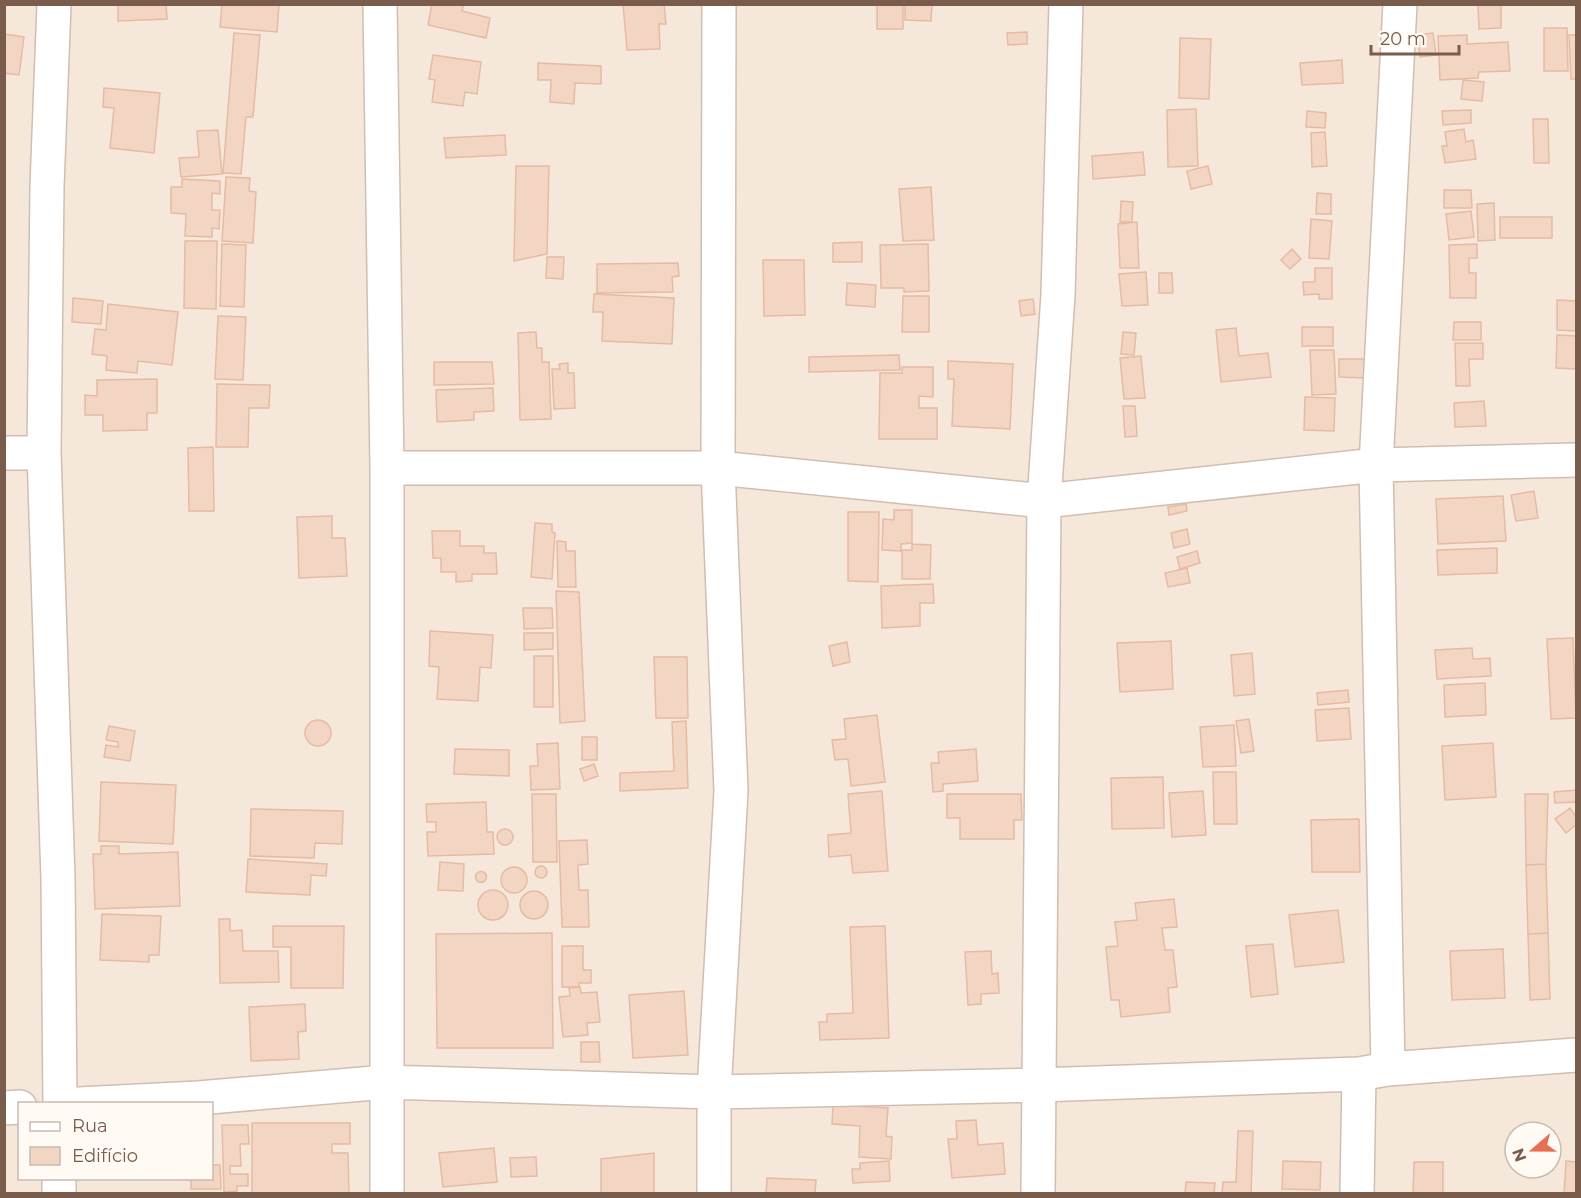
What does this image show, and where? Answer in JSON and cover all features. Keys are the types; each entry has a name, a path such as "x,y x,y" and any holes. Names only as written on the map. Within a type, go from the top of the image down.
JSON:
{"street":[{"path":"54,4 47,187 44,453 58,879 60,1102"},
{"path":"380,4 387,468 387,1194"},
{"path":"714,1194 714,1092 731,791 718,468 719,4"},
{"path":"1038,1194 1044,501 1058,295 1066,4"},
{"path":"1357,1194 1374,1072 1376,465 1400,4"},
{"path":"4,453 44,453"},
{"path":"387,468 718,468 1044,501 1376,465 1576,460"},
{"path":"119,1102 198,1098 386,1082 714,1092 1038,1085 1374,1072 1576,1055"}],"shaded area":[{"path":"5,5 1576,5 1576,1193 5,1194"}],"building":[{"path":"166,4 167,19 118,21 118,5"},
{"path":"222,4 279,4 277,32 220,27"},
{"path":"432,4 464,4 462,11 490,18 486,38 428,25"},
{"path":"623,4 664,4 666,24 659,24 660,49 627,50"},
{"path":"877,4 903,4 903,29 877,29"},
{"path":"905,4 932,4 931,21 905,20"},
{"path":"1501,4 1501,28 1479,29 1478,5"},
{"path":"1544,28 1567,28 1568,71 1544,71"},
{"path":"1027,32 1027,44 1008,45 1007,33"},
{"path":"234,33 260,35 253,117 246,117 241,174 223,173"},
{"path":"1433,33 1436,55 1420,57 1417,35"},
{"path":"4,34 24,37 19,75 4,73"},
{"path":"1467,35 1467,44 1508,42 1510,71 1479,72 1478,78 1440,80 1438,36"},
{"path":"1569,35 1576,35 1576,79 1571,79"},
{"path":"1180,38 1211,39 1209,99 1179,98"},
{"path":"433,55 481,62 477,94 465,92 463,106 432,102 435,80 429,79"},
{"path":"1342,60 1343,83 1302,85 1300,63"},
{"path":"538,63 601,66 601,84 575,83 574,104 550,102 551,80 538,80"},
{"path":"1463,80 1484,82 1482,101 1461,99"},
{"path":"104,88 160,93 154,153 110,148 114,108 103,107"},
{"path":"1196,109 1198,166 1168,167 1167,110"},
{"path":"1471,110 1471,123 1443,125 1442,111"},
{"path":"1307,111 1326,113 1325,128 1306,127"},
{"path":"1533,119 1548,119 1549,163 1534,163"},
{"path":"1464,129 1466,142 1473,140 1476,159 1445,163 1442,146 1447,146 1445,132"},
{"path":"218,130 222,174 181,177 179,158 199,157 197,131"},
{"path":"1325,132 1327,166 1312,167 1311,133"},
{"path":"505,135 506,155 446,158 444,138"},
{"path":"1143,152 1145,175 1093,179 1092,156"},
{"path":"516,166 549,166 547,254 514,261"},
{"path":"1208,166 1212,184 1191,189 1187,171"},
{"path":"226,177 250,178 249,191 256,192 253,243 222,241"},
{"path":"182,179 220,181 220,194 212,193 212,210 220,210 219,229 212,228 212,237 185,236 186,214 171,213 171,187 182,187"},
{"path":"931,187 934,240 903,241 899,189"},
{"path":"1444,190 1471,190 1472,208 1444,208"},
{"path":"1317,193 1331,194 1331,214 1316,214"},
{"path":"1121,201 1133,202 1132,222 1120,222"},
{"path":"1494,203 1495,240 1478,241 1477,204"},
{"path":"1471,211 1474,237 1449,240 1446,214"},
{"path":"1500,217 1552,217 1552,238 1500,238"},
{"path":"1311,219 1332,221 1329,259 1309,258"},
{"path":"1137,222 1139,268 1120,268 1118,224"},
{"path":"185,241 217,241 216,309 184,308"},
{"path":"862,242 862,262 833,262 833,243"},
{"path":"222,244 246,245 244,307 220,306"},
{"path":"928,244 929,291 904,292 904,288 881,288 880,245"},
{"path":"1477,244 1477,258 1469,258 1469,273 1476,273 1476,298 1450,298 1449,245"},
{"path":"1292,249 1301,259 1290,269 1281,260"},
{"path":"547,257 564,257 563,279 546,278"},
{"path":"763,260 804,260 805,315 764,316"},
{"path":"678,263 679,276 672,277 673,292 597,293 597,264"},
{"path":"1315,268 1332,268 1332,299 1319,299 1319,294 1304,295 1303,282 1315,282"},
{"path":"1146,272 1148,305 1122,306 1119,274"},
{"path":"1159,273 1172,273 1173,293 1159,293"},
{"path":"847,283 876,285 875,307 846,305"},
{"path":"594,294 674,298 672,344 602,341 603,312 593,312"},
{"path":"903,296 929,296 929,332 902,332"},
{"path":"73,298 103,301 101,324 72,322"},
{"path":"1033,299 1035,314 1021,316 1019,301"},
{"path":"1557,300 1576,301 1576,331 1557,330"},
{"path":"108,304 178,312 172,365 138,361 137,373 106,370 107,356 92,354 95,329 106,330"},
{"path":"218,316 246,317 243,380 215,379"},
{"path":"1454,322 1481,322 1481,340 1453,340"},
{"path":"1302,327 1333,327 1333,346 1302,346"},
{"path":"1236,328 1239,356 1268,353 1271,377 1221,382 1216,330"},
{"path":"536,332 537,348 542,348 542,362 549,362 551,419 520,420 518,333"},
{"path":"1123,332 1136,333 1134,355 1121,354"},
{"path":"1557,335 1576,336 1576,369 1556,368"},
{"path":"1455,343 1483,343 1483,359 1469,359 1470,386 1456,386"},
{"path":"1310,350 1334,350 1336,394 1312,395"},
{"path":"899,355 900,370 809,372 809,357"},
{"path":"1141,356 1145,398 1124,399 1120,358"},
{"path":"1339,359 1366,359 1366,378 1339,377"},
{"path":"948,361 1013,364 1010,429 952,426 954,379 948,379"},
{"path":"434,362 492,362 494,384 434,385"},
{"path":"568,363 568,373 574,373 575,408 554,409 552,369 560,369 559,364"},
{"path":"902,367 933,367 933,397 919,396 919,408 937,408 937,439 879,439 880,373 902,373"},
{"path":"157,379 157,413 147,413 147,430 103,431 103,415 85,415 85,395 97,396 97,380"},
{"path":"217,384 270,385 269,408 249,408 248,447 216,447"},
{"path":"493,388 494,411 474,412 474,420 437,422 436,390"},
{"path":"1305,397 1335,398 1334,431 1304,430"},
{"path":"1484,401 1486,426 1455,427 1454,403"},
{"path":"1123,406 1135,406 1137,436 1125,437"},
{"path":"213,447 214,511 189,511 188,448"},
{"path":"1534,491 1538,518 1516,521 1511,495"},
{"path":"1503,496 1506,541 1438,544 1436,499"},
{"path":"1186,504 1187,511 1169,515 1168,507"},
{"path":"894,510 912,510 912,543 901,544 901,551 882,550 883,519 894,520"},
{"path":"848,512 879,512 878,582 848,581"},
{"path":"332,516 332,538 345,538 347,576 299,578 297,517"},
{"path":"535,523 552,524 552,532 555,533 552,579 531,577"},
{"path":"1187,529 1190,544 1174,548 1171,533"},
{"path":"432,531 460,531 460,546 484,546 484,553 496,553 497,574 472,574 472,581 456,582 456,572 441,572 441,558 433,558"},
{"path":"557,541 566,542 566,551 575,551 576,587 558,587"},
{"path":"912,544 931,545 930,579 902,579 902,550 912,550"},
{"path":"1497,548 1497,573 1438,575 1437,550"},
{"path":"1197,551 1200,563 1180,569 1177,557"},
{"path":"1187,568 1190,583 1168,587 1165,573"},
{"path":"933,584 934,603 920,603 920,626 882,628 881,586"},
{"path":"556,591 579,592 585,721 560,723"},
{"path":"523,608 552,608 553,628 524,629"},
{"path":"430,631 493,635 491,668 480,667 478,701 437,699 439,667 429,666"},
{"path":"524,633 553,633 553,649 524,650"},
{"path":"1573,638 1576,718 1551,719 1547,639"},
{"path":"1171,641 1173,689 1120,692 1117,643"},
{"path":"847,642 850,662 833,666 829,646"},
{"path":"1472,648 1473,659 1490,658 1491,676 1437,679 1435,650"},
{"path":"1252,653 1255,694 1234,696 1231,655"},
{"path":"534,656 553,656 553,707 534,707"},
{"path":"654,657 687,657 688,718 656,718"},
{"path":"1485,683 1486,715 1445,717 1444,685"},
{"path":"1348,690 1349,702 1318,705 1317,693"},
{"path":"1349,708 1351,739 1317,741 1315,710"},
{"path":"877,715 885,782 851,786 848,759 835,760 832,740 846,739 844,719"},
{"path":"1249,719 1254,751 1241,753 1236,721"},
{"path":"318,720 327,724 331,733 327,742 318,746 309,742 305,733 309,724"},
{"path":"686,721 688,788 620,791 620,773 674,771 672,722"},
{"path":"1234,725 1236,766 1203,767 1200,727"},
{"path":"109,726 135,731 130,761 104,757 106,745 118,747 118,742 106,740"},
{"path":"582,737 597,737 597,760 582,760"},
{"path":"558,743 560,789 531,790 530,766 538,766 537,744"},
{"path":"1493,743 1496,797 1445,800 1442,746"},
{"path":"455,749 509,750 509,776 454,774"},
{"path":"976,749 978,781 943,784 943,791 933,792 931,763 939,763 938,752"},
{"path":"594,764 598,776 584,781 580,769"},
{"path":"1213,772 1236,772 1237,824 1214,824"},
{"path":"1163,777 1164,828 1112,829 1111,778"},
{"path":"101,782 176,785 173,844 99,841"},
{"path":"1576,790 1576,802 1555,803 1554,792"},
{"path":"882,791 888,871 853,873 851,855 829,857 828,835 851,833 848,794"},
{"path":"1203,791 1206,835 1172,837 1169,793"},
{"path":"532,794 556,794 557,862 533,862"},
{"path":"947,794 1021,794 1022,820 1014,820 1014,839 960,839 960,818 947,818"},
{"path":"1525,794 1548,794 1546,864 1526,865"},
{"path":"486,802 487,832 493,832 494,854 428,856 427,832 436,832 436,822 427,822 426,804"},
{"path":"1570,808 1576,817 1576,825 1566,833 1555,819"},
{"path":"251,809 343,811 342,844 315,843 314,858 250,856"},
{"path":"1359,819 1360,872 1312,872 1311,820"},
{"path":"502,829 508,829 513,837 511,843 502,845 497,840 497,834"},
{"path":"587,840 588,864 578,865 579,890 588,890 589,927 562,927 559,841"},
{"path":"101,846 119,846 119,854 178,852 180,906 95,909 93,854 101,854"},
{"path":"248,859 327,864 326,876 311,875 310,895 246,892"},
{"path":"440,862 464,864 463,891 438,890"},
{"path":"1546,864 1548,933 1528,934 1526,865"},
{"path":"543,866 547,872 543,878 539,878 535,870"},
{"path":"514,867 523,871 527,880 523,889 514,893 505,889 501,880 505,871"},
{"path":"481,871 487,877 481,883 475,877"},
{"path":"493,890 499,891 507,899 507,911 499,919 493,920 487,919 479,911 478,905 479,899 487,891"},
{"path":"534,891 544,895 548,905 544,915 534,919 524,915 520,905 524,895"},
{"path":"1174,899 1177,927 1162,928 1165,950 1173,950 1177,987 1168,988 1170,1012 1121,1017 1119,1000 1111,1000 1106,947 1118,946 1115,922 1137,920 1135,903"},
{"path":"1338,910 1344,962 1295,967 1289,915"},
{"path":"102,914 161,916 159,955 149,955 149,962 100,960"},
{"path":"219,919 230,919 230,931 242,930 243,951 278,951 279,982 220,983"},
{"path":"273,926 344,926 343,988 291,988 291,947 273,947"},
{"path":"885,926 889,1038 820,1040 819,1022 827,1022 827,1014 853,1013 850,927"},
{"path":"552,933 553,1048 437,1048 436,934"},
{"path":"1548,933 1550,999 1530,1000 1528,934"},
{"path":"1273,944 1278,994 1251,997 1246,946"},
{"path":"562,946 583,946 583,970 591,970 591,983 579,983 579,987 562,987"},
{"path":"1503,949 1505,998 1452,1000 1450,951"},
{"path":"991,951 992,974 998,973 999,993 981,994 981,1004 968,1005 965,952"},
{"path":"580,987 581,993 597,992 600,1022 587,1023 588,1035 563,1037 559,997 570,996 569,988"},
{"path":"684,991 688,1055 633,1058 629,995"},
{"path":"305,1004 306,1031 298,1032 299,1059 251,1061 249,1007"},
{"path":"581,1042 599,1042 600,1062 581,1062"},
{"path":"833,1105 888,1108 886,1136 892,1137 891,1159 859,1157 860,1126 832,1124"},
{"path":"976,1120 978,1145 1003,1143 1005,1174 952,1178 948,1139 957,1139 956,1121"},
{"path":"252,1123 350,1123 350,1144 332,1144 332,1153 348,1153 349,1194 252,1194"},
{"path":"222,1125 248,1125 249,1144 240,1144 241,1166 230,1166 230,1174 248,1174 248,1186 237,1186 237,1191 224,1192"},
{"path":"1238,1131 1253,1131 1251,1194 1222,1194 1223,1182 1236,1182"},
{"path":"494,1148 497,1182 443,1187 439,1153"},
{"path":"654,1153 654,1194 601,1194 601,1159"},
{"path":"536,1157 537,1176 511,1177 510,1158"},
{"path":"889,1161 890,1181 853,1183 852,1169 860,1169 860,1163"},
{"path":"1283,1161 1321,1162 1320,1190 1282,1189"},
{"path":"1566,1161 1576,1162 1576,1194 1564,1194"},
{"path":"1414,1162 1443,1162 1443,1194 1413,1193"},
{"path":"213,1165 220,1165 221,1189 191,1189 191,1180 213,1180"},
{"path":"767,1178 816,1180 815,1194 766,1194"},
{"path":"1186,1182 1215,1183 1214,1194 1185,1194"}]}
